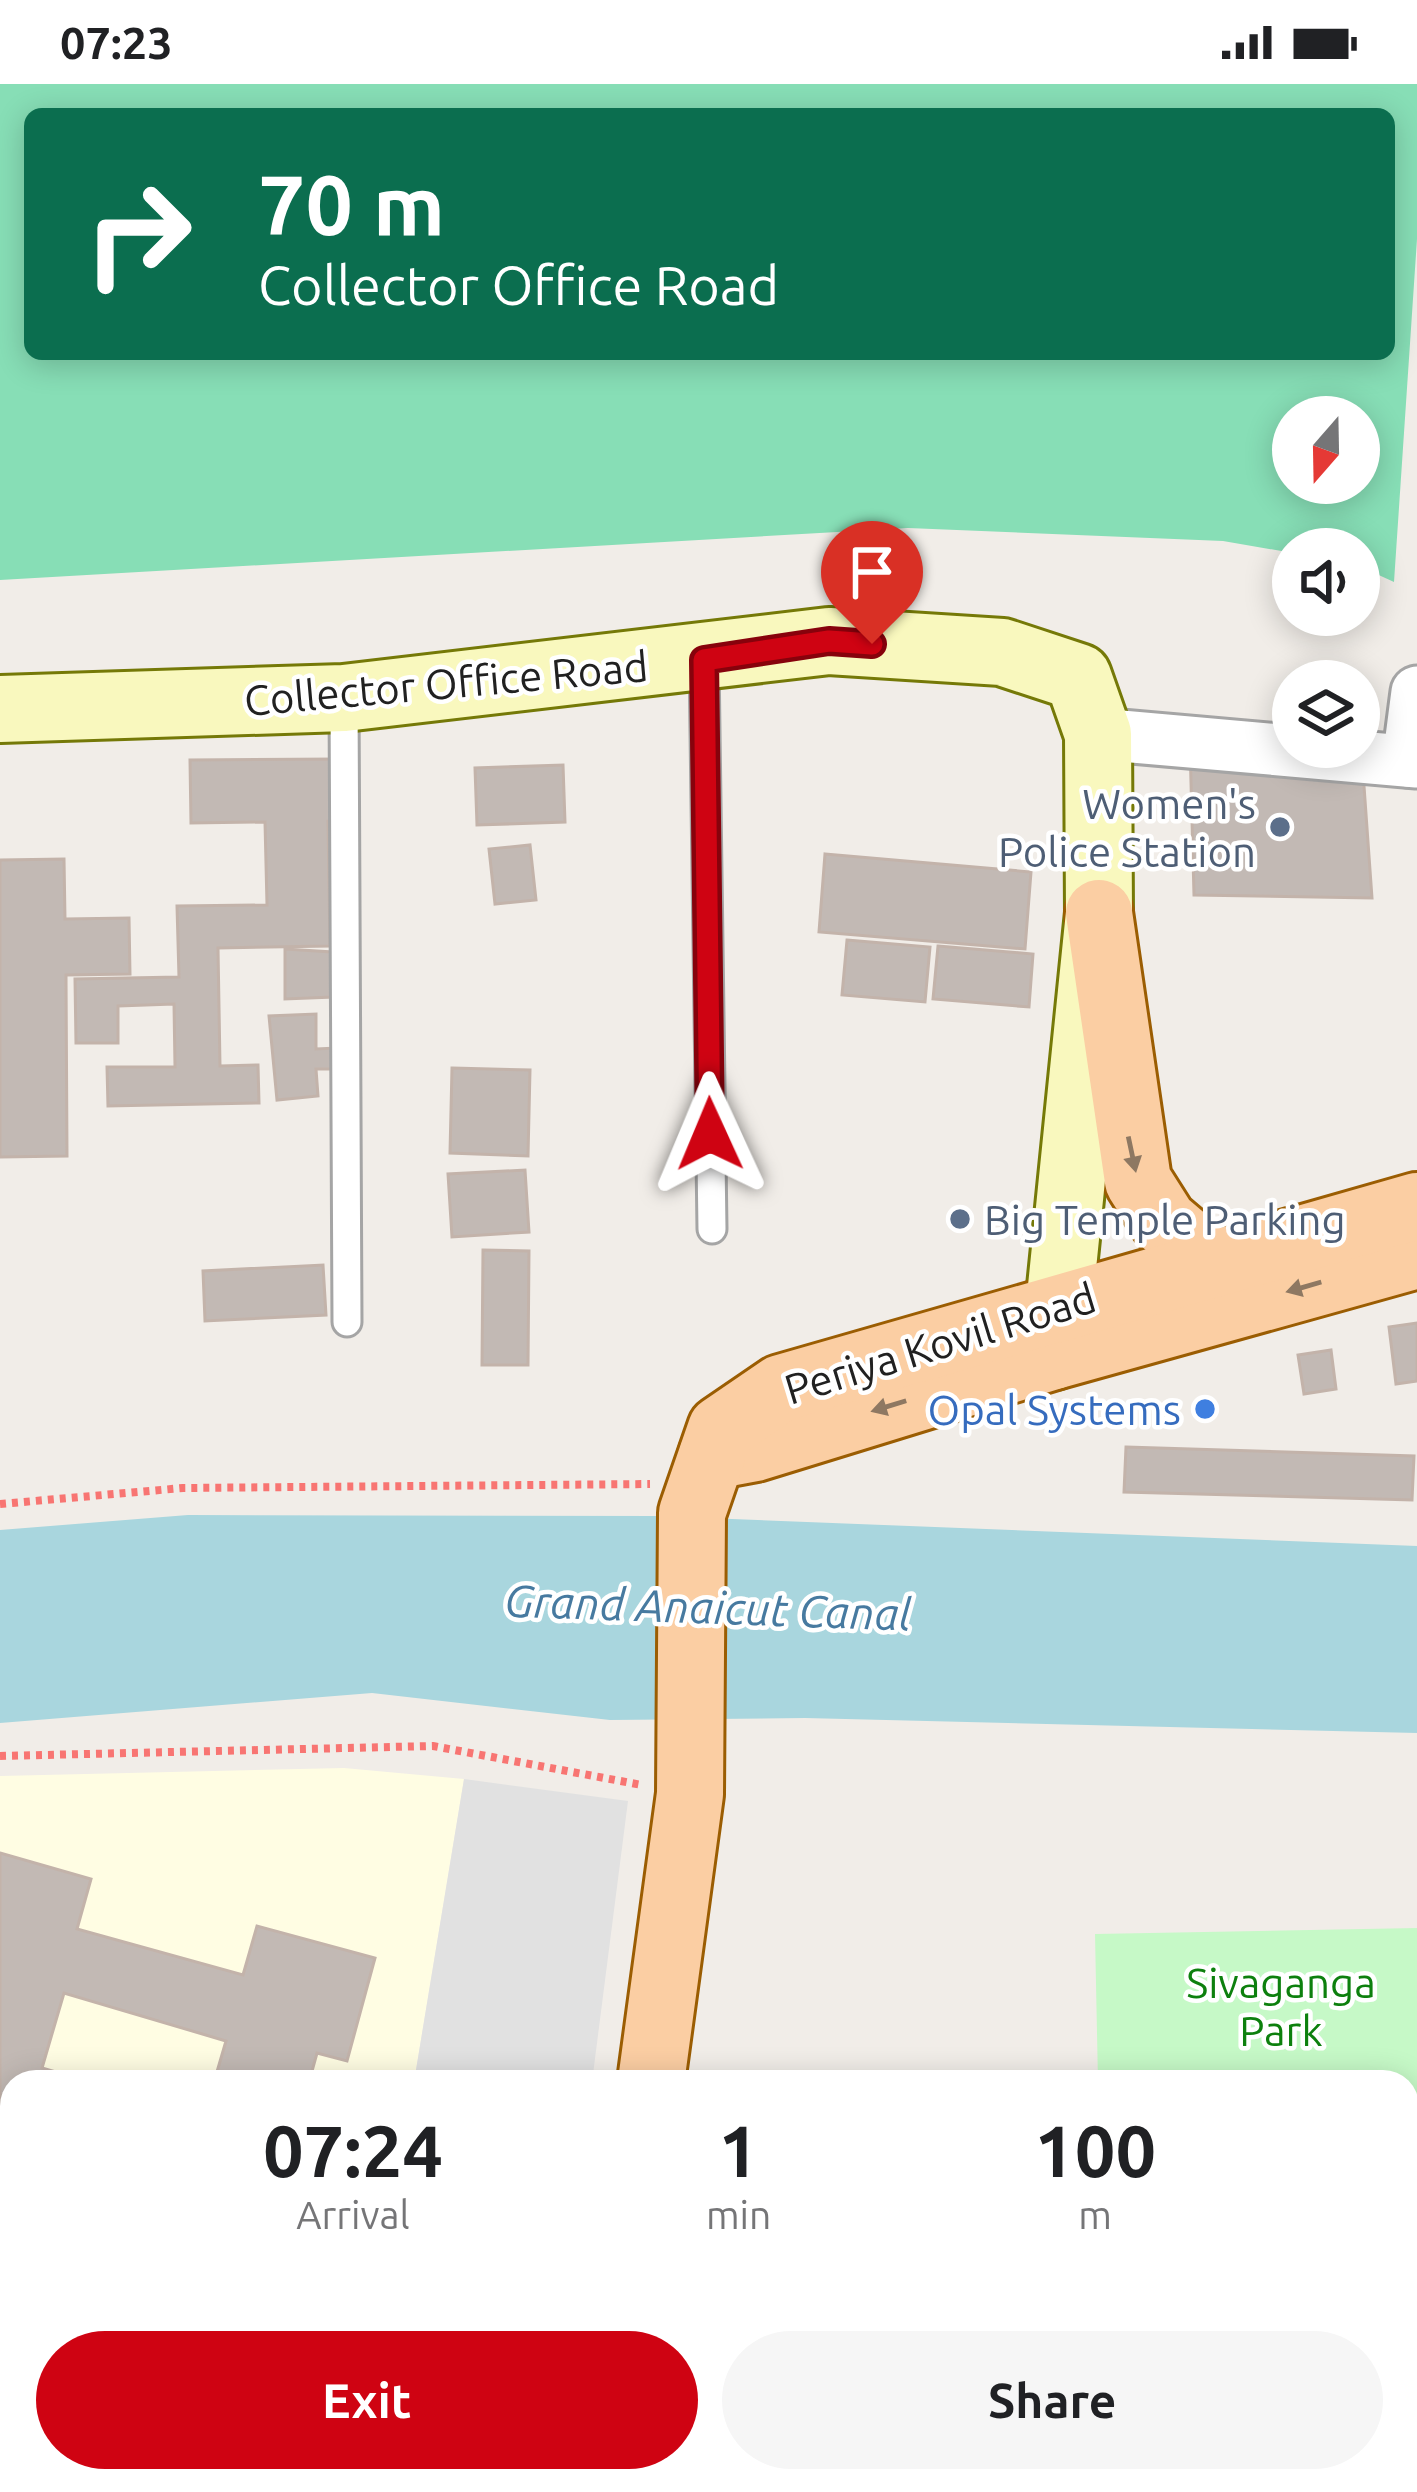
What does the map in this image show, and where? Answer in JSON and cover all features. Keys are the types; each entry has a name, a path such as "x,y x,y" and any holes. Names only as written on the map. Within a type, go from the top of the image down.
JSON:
{"main road":[{"name":"Collector Office Road","path":"0,709 344,698 704,660 829,641 1002,652 1078,677 1098,734 1099,913 1057,1330"},
{"path":"1099,913 1138,1181 1164,1222 1211,1262"},
{"name":"Periya Kovil Road","path":"701,1484 755,1448 1057,1330 1211,1262 1417,1206"},
{"name":"Periya Kovil Road","path":"1057,1330 1417,1255"},
{"path":"653,2070 691,1775 701,1484"}],"street":[{"path":"1098,734 1412,761 1417,692"}],"lane":[{"path":"704,660 712,1229"},
{"path":"344,698 347,1322"}],"path":[{"path":"0,1504 183,1488 701,1484"},
{"path":"0,1756 433,1746 691,1775"}],"shaded area":[{"path":"344,1768 464,1779 416,2070 0,2070 0,1776"},
{"path":"464,1779 628,1801 594,2070 416,2070"}],"green space":[{"path":"0,84 1417,84 1417,239 1394,582 1380,576 1380,528 1272,528 1272,549 1223,541 908,528 0,580"},
{"name":"Sivaganga Park","path":"1417,1928 1417,2070 1098,2070 1095,1934"}],"water":[{"name":"Grand Anaicut Canal","path":"188,1515 655,1516 1417,1546 1417,1733 805,1718 610,1720 372,1693 0,1723 0,1530"}],"building":[{"name":"Women's Police Station","path":"1190,745 1272,751 1272,768 1363,768 1372,898 1194,895"},
{"path":"337,759 338,818 328,821 330,946 218,948 220,1066 258,1065 259,1103 108,1106 107,1067 175,1067 174,1004 118,1006 118,1043 76,1043 75,979 179,977 177,906 267,905 265,822 191,823 190,760"},
{"path":"563,765 565,822 477,825 475,768"},
{"path":"530,845 536,900 495,904 489,849"},
{"path":"825,854 1031,872 1025,949 819,932"},
{"path":"64,859 65,919 129,918 130,974 66,975 67,1156 0,1157 0,860"},
{"path":"847,940 930,947 925,1002 842,995"},
{"path":"938,946 1033,954 1029,1007 933,999"},
{"path":"285,949 332,952 333,997 285,999"},
{"path":"316,1014 316,1049 336,1048 337,1069 316,1069 318,1096 277,1100 269,1016"},
{"path":"452,1068 530,1070 528,1156 450,1153"},
{"path":"525,1170 529,1232 452,1237 448,1174"},
{"path":"483,1250 529,1251 528,1365 482,1365"},
{"path":"323,1265 326,1315 205,1321 203,1271"},
{"path":"1417,1323 1417,1381 1396,1384 1389,1327"},
{"path":"1331,1350 1336,1389 1304,1394 1298,1355"},
{"path":"1126,1447 1414,1456 1412,1500 1124,1492"},
{"path":"0,1853 91,1879 77,1929 243,1975 257,1926 375,1958 347,2061 317,2053 312,2070 218,2070 226,2041 64,1993 42,2068 49,2070 0,2070"}],"place":[{"name":"Women's Police Station","path":"1280,827"},
{"name":"Big Temple Parking","path":"960,1219"},
{"name":"Opal Systems","path":"1205,1409"}],"route":[{"path":"710,1134 704,660 829,641 872,644"}]}
